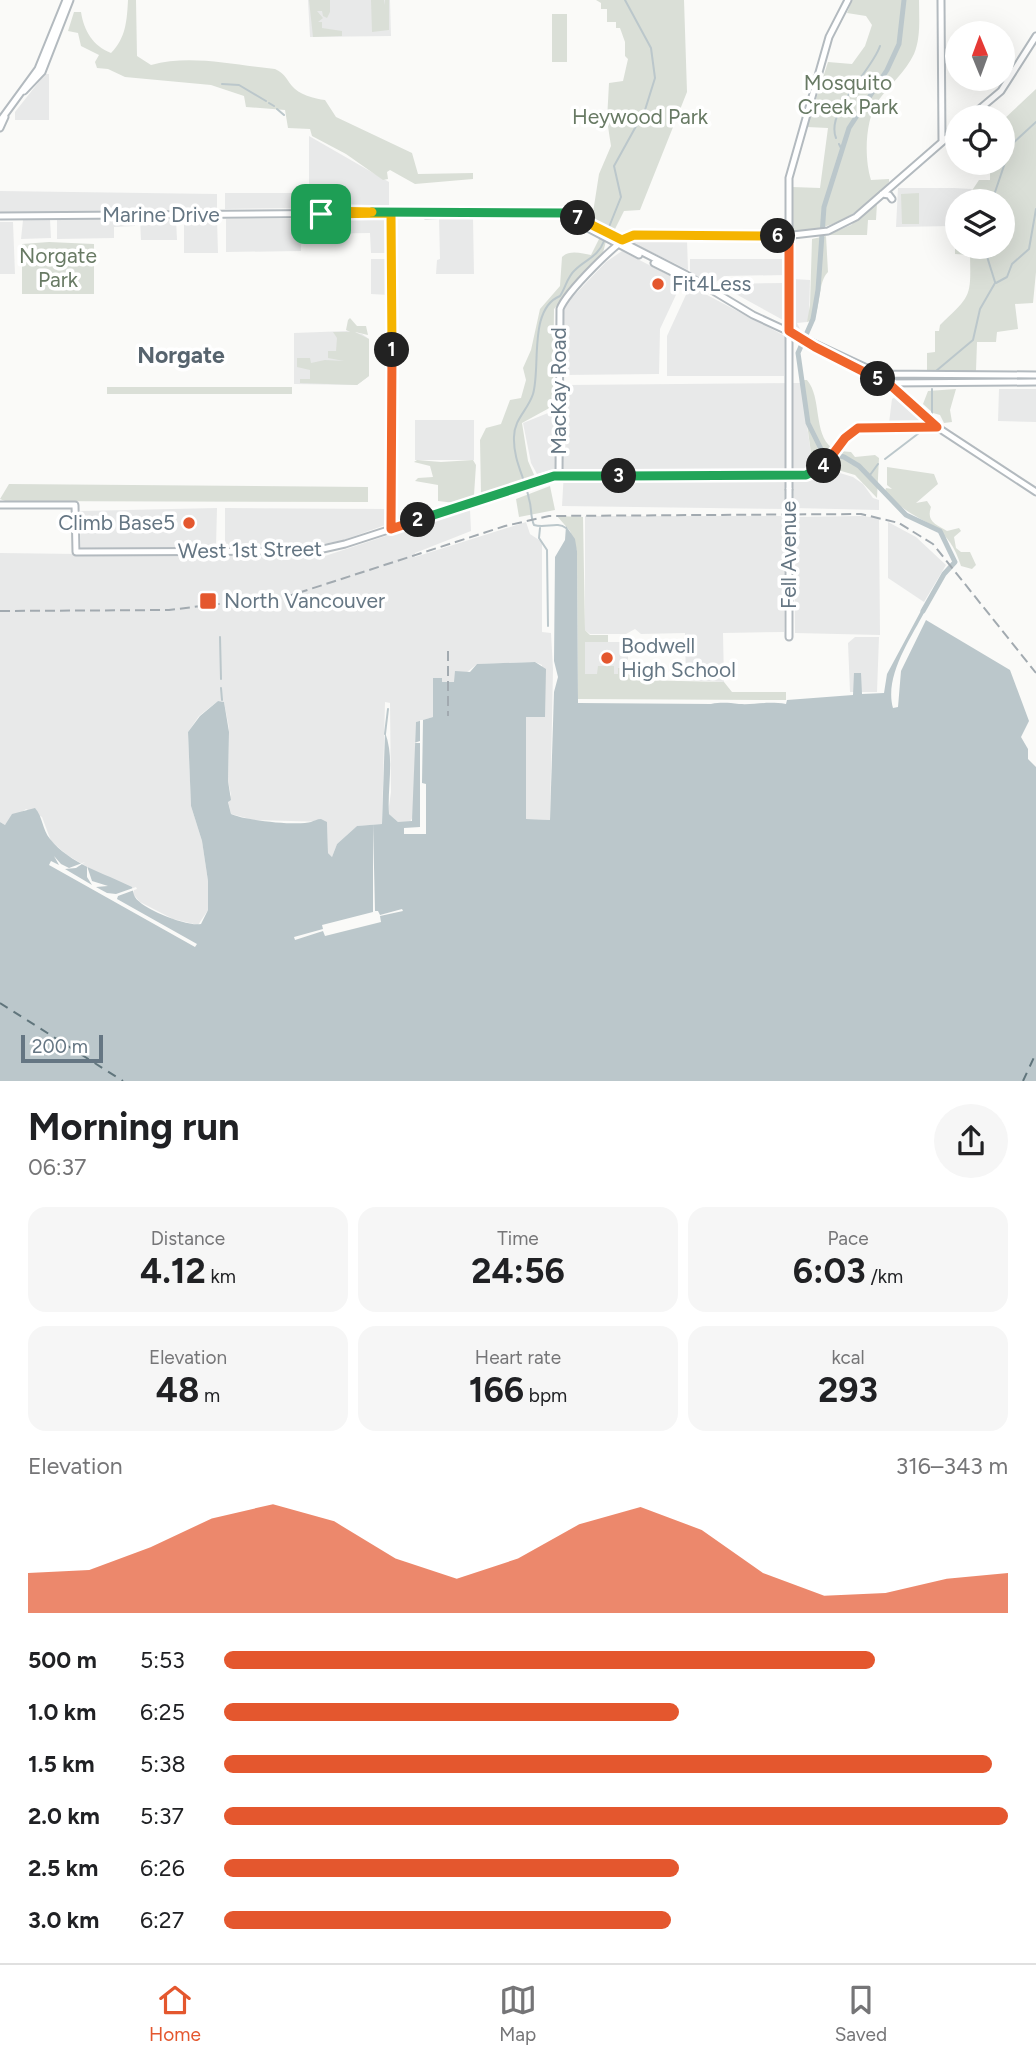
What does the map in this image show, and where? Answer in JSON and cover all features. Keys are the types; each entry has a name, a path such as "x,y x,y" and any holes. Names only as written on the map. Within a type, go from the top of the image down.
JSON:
{"main road":[{"path":"2,122 38,69 68,0"},
{"path":"24,91 37,79 46,63 68,0"},
{"name":"Fell Avenue","path":"789,637 789,178 830,40 848,0"},
{"path":"941,0 942,141"},
{"path":"983,105 1007,84 1036,36"},
{"path":"46,63 52,38"},
{"path":"607,255 634,235 789,236 825,232 848,223 945,138"},
{"path":"882,194 892,198"},
{"name":"Marine Drive","path":"0,216 321,214 325,211 426,215 560,214 606,234 713,291 735,306 888,379"},
{"path":"391,213 391,529"},
{"path":"606,234 609,247 607,255"},
{"name":"MacKay Road","path":"559,476 561,306 607,255"},
{"name":"Marine Drive","path":"810,341 815,347 888,379"},
{"path":"888,379 1036,375"},
{"path":"888,379 1036,382"},
{"path":"888,379 937,427 1036,492"},
{"name":"West 1st Street","path":"0,505 75,505 76,552 310,551 335,547 559,476 811,474 827,463 848,434 861,428 937,427"}],"shaded area":[{"path":"308,0 390,0 391,36 310,37"},
{"path":"45,74 49,74 49,120 15,120 15,112"},
{"path":"309,136 389,182 389,208 309,209"},
{"path":"898,188 972,189 945,189 945,226 896,227"},
{"path":"0,191 217,194 217,210 135,211 135,226 114,227 114,238 57,239 57,212 0,212"},
{"path":"225,193 302,193 301,208 225,209"},
{"path":"310,218 387,218 387,253 371,253 370,233 310,234"},
{"path":"439,218 473,218 474,274 436,274 437,260 440,259"},
{"path":"50,219 51,238 21,239 23,220"},
{"path":"140,219 176,219 177,240 141,240"},
{"path":"184,219 217,219 218,253 184,253"},
{"path":"226,219 302,219 301,251 226,252"},
{"path":"0,222 13,222 15,274 0,274"},
{"path":"647,239 687,240 688,270 633,243"},
{"path":"622,251 682,282 660,329 659,374 563,375 564,306 606,262"},
{"path":"371,259 389,259 389,295 371,294"},
{"path":"690,259 785,259 786,275 724,276 713,284 690,273"},
{"path":"793,279 810,280 809,317 807,322 797,323 800,329 793,325"},
{"path":"784,283 783,320 723,287 725,284"},
{"path":"690,286 785,336 784,376 667,376 667,336"},
{"path":"347,331 362,334 369,339 369,376 357,385 294,384 294,333"},
{"path":"801,383 811,454 822,461 810,470 632,471 633,481 785,482 786,509 562,506 564,471 555,469 537,474 531,463 523,423 563,407 566,385"},
{"path":"999,389 1036,389 1036,422 998,421"},
{"path":"895,397 926,423 889,423 892,399"},
{"path":"415,420 474,420 474,460 415,460"},
{"path":"830,470 853,477 863,484 873,498 879,500 879,510 793,508 793,482 814,480"},
{"path":"217,508 216,547 81,550 80,511"},
{"path":"225,508 388,509 388,524 341,541 310,546 225,547"},
{"path":"470,509 471,531 415,553 415,557 526,522 530,534 542,542 542,632 551,633 553,669 550,820 526,819 526,717 545,717 542,665 535,662 477,664 455,682 442,716 442,678 434,678 433,717 416,722 414,815 410,822 398,822 388,813 391,792 390,703 385,702 382,824 357,826 337,844 332,857 328,853 327,822 254,820 231,814 228,801 231,795 228,781 229,728 224,702 218,701 199,716 188,732 191,806 202,841 208,881 208,910 198,925 173,919 140,902 133,894 134,889 101,875 67,855 51,841 42,817 26,809 5,825 0,822 0,553 322,557 413,527 414,534 414,528"},
{"path":"585,516 785,516 784,632 723,633 724,682 686,680 685,633 641,634 635,629 626,634 590,634 585,630"},
{"path":"794,517 879,518 880,635 795,633"},
{"path":"888,522 916,537 946,565 924,602 888,578"},
{"path":"566,526 575,539 577,551 578,703 786,704 787,700 853,695 854,673 861,673 862,694 884,693 887,674 923,607 925,611 895,670 891,696 893,708 898,707 901,671 926,620 1010,670 1029,721 1021,737 1028,749 1028,759 1036,767 1036,1081 0,1081 0,822 5,825 12,814 35,808 50,839 67,855 132,887 139,902 155,912 186,923 201,924 208,910 208,881 202,841 191,806 188,732 200,716 218,701 224,702 229,732 228,781 231,800 228,802 231,814 283,823 304,823 321,819 327,822 328,853 332,857 337,844 357,826 382,824 385,732 390,763 389,814 398,822 412,821 416,722 433,717 433,678 442,678 442,682 454,682 455,671 470,672 477,664 535,662 546,669 545,717 526,717 526,819 550,820 554,692 558,677 554,661 555,557 565,540"},
{"path":"855,637 879,637 877,692 850,692 848,643"},
{"name":"Bodwell High School","path":"585,642 628,642 628,674 585,674"}],"green space":[{"path":"128,0 136,0 137,56 151,65 197,60 275,69 298,91 325,100 336,117 412,153 418,174 473,173 473,179 415,184 390,170 387,172 388,179 383,180 346,154 312,136 310,129 288,128 285,110 246,107 244,96 211,85 125,77 108,69 97,68 95,62 99,55 81,46 78,33 68,31 74,12 81,12 90,37 111,53 123,35"},
{"path":"309,0 330,0 327,18 322,11 317,11 323,18 318,22 322,22 322,28 342,31 342,36 313,37"},
{"path":"371,0 384,0 384,5 385,0 389,0 389,30 372,32"},
{"name":"Heywood Park","path":"596,0 684,0 687,92 640,210 624,211 613,233 593,223 592,219 599,174 611,146 607,120 609,83 623,81 628,59 625,56 625,42 620,28 616,28 616,22 607,22 607,9 601,9 601,3"},
{"name":"Mosquito Creek Park","path":"852,0 919,0 919,34 914,54 878,101 868,129 867,150 871,180 889,179 889,182 869,202 846,218 821,228 793,231 792,187 820,188 828,128 807,127 828,62 852,64 865,46 872,25 866,16 847,13"},
{"path":"552,14 567,14 567,62 552,62"},
{"path":"1036,89 1036,272 1033,303 1015,304 1018,329 997,332 996,342 977,342 976,371 927,371 927,353 935,352 935,331 939,331 940,325 967,295 970,259 1015,259 1015,189 973,189 979,180 990,180 990,175 1015,175 1015,109"},
{"path":"919,193 919,224 902,224 901,194"},
{"path":"877,203 876,220 868,220 867,235 828,235 851,225"},
{"path":"826,236 828,272 823,281 814,320 807,322 812,239"},
{"path":"600,237 606,241 603,253 554,309 553,406 522,423 528,461 535,477 481,493 480,440 486,428 501,424 510,400 521,398 526,380 523,368 531,350 540,309 560,286 562,257 573,253 591,255"},
{"name":"Norgate Park","path":"22,244 94,244 94,294 22,294"},
{"path":"350,318 357,326 366,326 368,335 355,332 369,339 369,376 357,385 300,383 300,379 310,379 310,370 297,367 297,358 310,358 311,363 325,360 344,361 328,358 328,351 336,351 337,338 333,332 350,332 346,330"},
{"path":"801,380 807,380 812,387 822,434 832,448 822,461 811,453"},
{"path":"107,387 292,387 292,394 107,394"},
{"path":"956,389 950,410 952,422 944,423 940,415 933,413 923,404 928,391"},
{"path":"840,451 851,452 855,457 875,455 879,458 877,498 855,475 831,468"},
{"path":"473,460 476,465 474,495 455,503 438,501 438,485 415,481 418,478 433,477 430,466 414,462"},
{"path":"887,467 934,474 938,484 916,503 927,501 931,507 931,519 947,531 959,528 961,531 954,537 956,548 961,552 970,552 976,565 972,569 961,566 947,538 896,503 885,491 886,488 892,489 887,485"},
{"path":"9,484 368,487 368,502 0,499"},
{"path":"550,486 555,510 519,517 516,499"},
{"path":"557,516 583,517 585,630 590,635 608,635 608,642 585,642 585,674 597,674 598,666 614,666 614,674 618,674 618,668 628,668 628,674 638,680 724,682 732,692 786,692 786,700 578,699 577,551 570,531"}],"pier":[{"path":"420,720 423,720 422,783 426,784 426,834 404,834 404,828 420,827 420,743 414,743 420,741"},
{"path":"373,823 375,911 380,915 402,909 403,911 380,916 381,922 325,936 323,931 295,940 294,937 323,929 322,925 373,912"},
{"path":"54,856 69,868 85,862 76,868 65,869 92,885 87,877 87,866 92,881 108,886 96,887 107,893 116,894 136,887 137,889 118,896 117,899 197,944 195,947 49,865 51,861 59,865"}],"waterway":[{"path":"607,232 621,197 614,166 645,110 655,78 651,48 625,0"},
{"path":"904,0 899,44 887,70 849,128 824,207 818,290 813,319 798,353 808,423 822,451 844,457 859,466 906,515 940,531 955,562 944,574 923,611"},
{"path":"836,138 834,127 837,116 880,46"},
{"path":"222,84 239,85 266,101"},
{"path":"269,103 274,106"},
{"path":"277,109 284,115"},
{"path":"996,189 1011,145 1036,122"},
{"path":"839,144 841,148"},
{"path":"996,283 1007,277 1012,264 1029,249 1036,209"},
{"path":"566,528 559,525 534,525 515,453 515,431 533,394 543,313 550,303 560,296 572,273 595,254 604,241"},
{"path":"988,259 995,282"},
{"path":"936,371 973,340 980,309 995,283"},
{"path":"932,389 932,415"},
{"path":"885,459 919,433"},
{"path":"870,475 878,464"},
{"path":"540,528 539,538 547,550 548,626"},
{"path":"220,637 221,679"},
{"path":"221,688 222,700"},
{"path":"385,734 388,709"}],"ferry route":[{"path":"0,1003 123,1081"},
{"path":"1023,1081 1036,1053"}],"railway":[{"path":"0,611 169,610 217,604 264,604 505,526 549,516 861,514 899,523 933,544 1036,673"},
{"path":"448,651 448,716"}],"place":[{"name":"Fit4Less","path":"658,284"},
{"name":"Climb Base5","path":"189,523"},
{"name":"North Vancouver","path":"208,601"},
{"name":"Bodwell High School","path":"607,658"}],"district":[{"name":"Norgate","path":"181,355"}],"route":[{"path":"325,211 566,213 622,240 634,235 789,236 789,331 888,383 937,427 858,428 845,438 825,465 808,475 554,476 391,529 391,213 374,213 370,215 325,216 321,214 325,211"}]}
